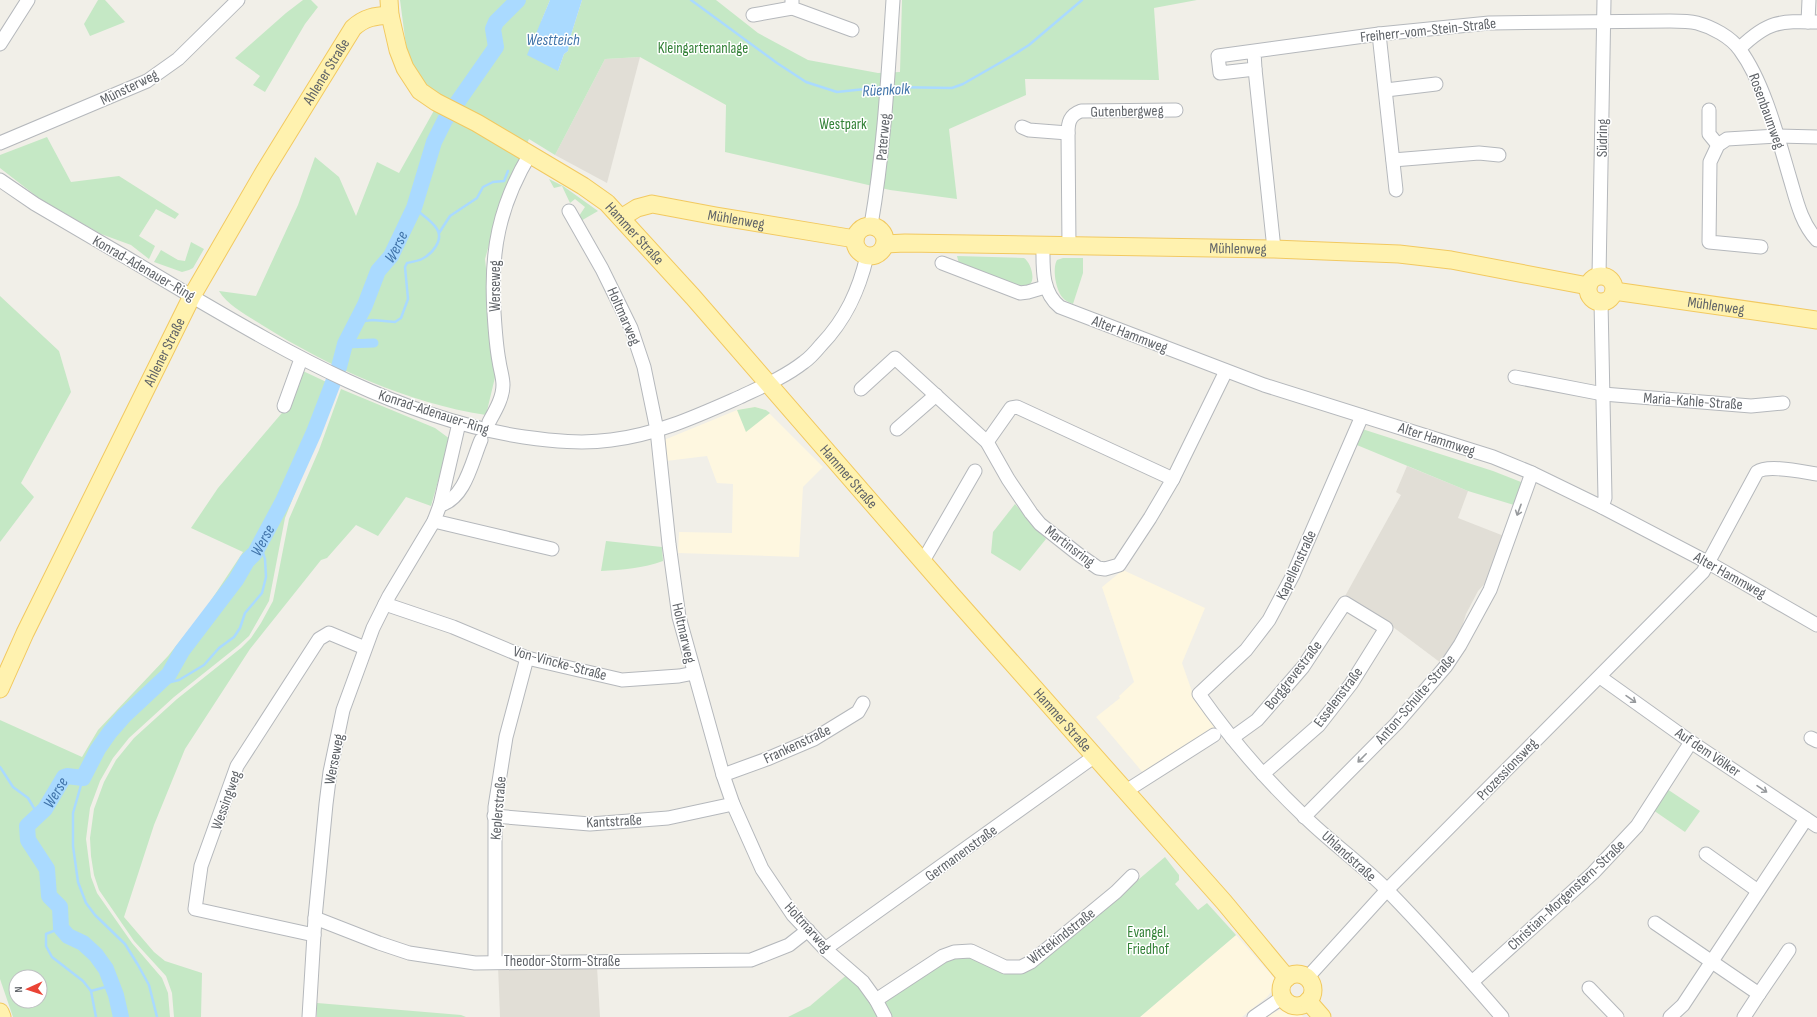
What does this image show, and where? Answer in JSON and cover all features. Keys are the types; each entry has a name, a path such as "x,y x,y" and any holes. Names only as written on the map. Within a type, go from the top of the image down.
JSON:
{"main road":[{"name":"Ahlener Straße","path":"0,689 59,563 192,296 264,172 353,28 361,21 390,7"},
{"name":"Hammer Straße","path":"390,7 398,50 405,68 420,91 530,154 583,186 607,203 693,297 767,384 1229,908 1287,978"},
{"name":"Mühlenweg","path":"621,218 636,208 652,204 855,239"},
{"path":"871,225 880,229 885,238 885,244 876,255 867,256 857,249 855,239 861,228 871,225"},
{"name":"Mühlenweg","path":"885,244 1274,249 1399,254 1594,281 1603,276 1610,280 1614,291 1817,320"},
{"path":"1594,281 1591,297 1601,302 1610,299 1614,291"},
{"path":"1297,974 1307,978 1313,986 1313,992 1308,1001 1304,1004 1290,1004 1283,997 1282,987 1287,978 1297,974"},
{"path":"1308,1001 1322,1017"},
{"path":"0,1012 2,1017"}],"street":[{"path":"0,44 28,0"},
{"name":"Münsterweg","path":"0,143 147,81 178,59 238,0"},
{"name":"Paterweg","path":"871,225 879,178 893,0"},
{"name":"Südring","path":"1594,281 1604,0"},
{"path":"1740,48 1755,34 1770,25 1789,21 1813,22 1809,0"},
{"path":"753,15 792,4 852,30"},
{"name":"Freiherr-vom-Stein-Straße","path":"1255,69 1220,73 1218,56 1379,34 1489,23 1604,21"},
{"name":"Rosenbaumweg","path":"1604,21 1670,21 1697,23 1722,34 1740,48 1755,72 1777,136 1799,208 1805,223 1817,240"},
{"path":"1379,34 1396,190"},
{"path":"1254,52 1274,249"},
{"path":"1386,90 1436,84"},
{"name":"Gutenbergweg","path":"1069,246 1068,122 1071,117 1081,111 1176,110"},
{"path":"1709,110 1709,134 1718,145"},
{"path":"1022,127 1029,130 1068,133"},
{"path":"1761,246 1709,242 1710,162 1718,145 1727,139 1777,136 1817,137"},
{"path":"1393,160 1479,153 1499,155"},
{"name":"Werseweg","path":"489,422 501,396 503,385 498,360 494,311 494,262 496,238 505,205 518,175 530,154"},
{"name":"Konrad-Adenauer-Ring","path":"0,180 35,204 301,359 353,384 406,405 459,423 486,430 560,442 612,440 657,430 707,412 767,384 805,362 830,335 848,311 855,297 867,256"},
{"name":"Holtmarweg","path":"569,211 602,270 631,328 644,367 657,430 668,544 679,617 723,775 733,804 762,869 793,915 825,949 863,982 876,1000 885,1017"},
{"path":"942,263 1020,293 1028,292 1045,287 1043,245"},
{"name":"Alter Hammweg","path":"1045,287 1049,296 1060,307 1226,371 1493,457 1532,473 1602,507 1710,563 1817,626"},
{"path":"1601,302 1605,498 1602,507"},
{"name":"Martinsring","path":"861,390 895,358 987,442 1008,479 1031,513 1058,540 1098,568 1113,568 1119,565 1150,518 1173,479 1226,371"},
{"path":"284,406 301,359"},
{"name":"Maria-Kahle-Straße","path":"1515,377 1603,394 1751,406 1783,403"},
{"path":"897,429 936,395"},
{"path":"987,442 1010,408 1017,406 1173,479"},
{"name":"Kapellenstraße","path":"1199,694 1246,650 1269,620 1293,574 1362,416"},
{"name":"Werseweg","path":"308,1017 315,918 330,772 344,710 365,648 385,604 434,521 448,478 459,423"},
{"path":"440,505 451,501 458,493 481,440"},
{"name":"Prozessionsweg","path":"1307,978 1387,890 1704,572 1757,472 1760,469 1771,468 1817,474"},
{"path":"923,561 975,471"},
{"name":"Anton-Schulte-Straße","path":"1304,817 1397,723 1446,666 1460,645 1490,590 1532,473"},
{"path":"434,521 552,549"},
{"name":"Esselenstraße","path":"1263,774 1319,725 1351,684 1386,628 1345,603"},
{"name":"Borggrevestraße","path":"1232,738 1257,720 1303,667 1345,603"},
{"name":"Von-Vincke-Straße","path":"385,604 453,627 527,658 622,680 680,676 694,673"},
{"name":"Wessingweg","path":"314,935 195,909 201,866 237,766 319,639 329,634 365,648"},
{"name":"Keplerstraße","path":"495,962 494,816 506,737 527,658"},
{"name":"Auf dem Völker","path":"1600,677 1691,742 1812,823"},
{"name":"Uhlandstraße","path":"1199,694 1232,738 1263,774 1304,817 1387,890 1472,982 1502,1017"},
{"name":"Frankenstraße","path":"723,775 767,759 814,739 858,712 863,703"},
{"path":"1126,791 1214,735"},
{"name":"Christian-Morgenstern-Straße","path":"1472,982 1593,873 1637,826 1691,742"},
{"name":"Germanenstraße","path":"825,949 1095,756"},
{"name":"Kantstraße","path":"494,816 590,824 668,818 733,804"},
{"path":"1670,1017 1683,1005 1713,962 1758,891 1812,823"},
{"path":"1706,854 1758,891"},
{"name":"Wittekindstraße","path":"876,1000 943,956 954,952 971,951 1005,968 1017,968 1031,962 1116,892 1132,876"},
{"name":"Theodor-Storm-Straße","path":"315,918 409,953 475,963 751,960 789,945 808,930"},
{"path":"1655,923 1759,994"},
{"path":"1744,1017 1789,950"},
{"path":"1589,988 1618,1017"},
{"path":"1254,1017 1283,997"}],"shaded area":[{"path":"640,57 607,183 555,155 605,59"},
{"path":"755,407 766,410 823,467 803,487 799,557 678,553 679,532 732,533 733,484 717,483 707,456 666,461 664,440 737,410"},
{"path":"1407,466 1468,491 1458,518 1504,536 1488,580 1478,591 1466,614 1459,636 1441,663 1393,627 1344,598 1401,495 1396,492"},
{"path":"1123,570 1205,608 1182,663 1195,700 1216,727 1144,774 1096,717 1120,698 1119,696 1134,682 1102,587"},
{"path":"1236,935 1277,981 1275,987 1267,997 1242,1017 1140,1017"},
{"path":"498,966 597,967 600,1017 500,1017"},
{"path":"1279,1010 1300,1013 1303,1017 1266,1017"}],"green space":[{"path":"98,0 105,0 125,22 90,36 84,24"},
{"path":"303,0 311,0 318,7 305,24 265,92 253,85 260,76 235,58"},
{"path":"400,0 550,0 541,22 558,71 564,54 568,51 570,38 582,0 716,0 758,33 808,60 878,73 900,72 902,0 1197,0 1154,8 1159,80 1025,79 1026,95 949,129 957,199 890,190 725,152 726,105 640,57 605,59 555,155 529,139 503,195 485,259 497,369 486,415 427,402 341,369 244,314 227,301 219,291 256,296 298,205 315,157 339,177 356,216 377,162 399,173 441,98 419,77 407,53"},
{"path":"47,137 71,182 119,176 179,214 175,219 156,209 139,236 155,246 149,259 131,245 101,234 40,199 0,168 0,155"},
{"path":"549,179 563,186 598,211 579,222 579,216 585,207 575,199 570,203 562,186 554,188"},
{"path":"191,242 204,249 193,268 182,272 154,262 161,250 178,260 185,261"},
{"path":"957,256 1024,258 1031,269 1031,283 1023,289 959,264"},
{"path":"1063,258 1083,258 1083,273 1073,304 1062,297 1056,284 1055,268 1057,260"},
{"path":"0,296 59,351 71,392 21,483 34,497 0,542"},
{"path":"303,371 337,387 285,518 269,601 249,636 174,697 129,738 113,758 100,781 90,808 86,839 91,877 97,893 132,943 162,978 168,993 170,1017 13,1017 10,1009 48,1009 48,969 8,969 8,1002 0,979 0,720 82,757 98,730 168,656 206,608 243,552 191,528 218,488 287,407"},
{"path":"341,389 435,428 450,439 431,506 406,497 378,536 356,525 327,558 321,560 250,649 185,749 154,825 124,917 154,952 165,961 202,973 201,1017 174,1017 172,993 166,976 134,941 99,890 94,875 91,856 90,838 94,809 104,782 116,760 134,738 177,699 241,648 251,638 261,623 273,601 289,519 319,450"},
{"path":"755,407 766,410 770,413 746,432 737,410"},
{"path":"1359,428 1493,471 1521,482 1514,505 1468,491 1352,443"},
{"path":"1015,504 1046,539 1020,571 991,553 993,532"},
{"path":"606,541 662,547 663,561 633,568 601,571"},
{"path":"1667,789 1700,811 1685,832 1653,810"},
{"name":"Evangel. Friedhof","path":"1165,857 1179,875 1179,880 1175,884 1198,910 1207,903 1236,935 1140,1017 890,1017 882,1002 955,954 1036,967"},
{"path":"849,973 882,1017 788,1017 810,1006"},
{"path":"317,1003 461,1015 466,1017 317,1017"}],"water":[{"name":"Westteich","path":"550,0 582,0 570,38 568,51 564,54 558,71 527,55"}],"waterway":[{"name":"Werse","path":"121,1017 116,995 106,969 96,955 83,943 68,936 61,928 60,907 49,896 47,869 28,840 27,826 45,809 64,777 83,778 98,749 110,732 124,716 169,674 182,651 236,580 247,561 255,553 283,501 314,432 339,367 345,344 365,305 378,271 391,256 414,208 434,142 445,120 496,47 493,29 496,22 518,0"},
{"name":"Rüenkolk","path":"691,0 777,63 806,82 837,92 884,87"},
{"name":"Rüenkolk","path":"891,87 952,88 963,84 1029,45 1082,0"},
{"path":"439,233 450,216 477,198 483,187 493,182 504,181 508,171"},
{"path":"355,322 373,320 395,322 401,318 408,299 405,267 407,263 420,260 430,254 436,246 439,238 439,233 435,226 414,208"},
{"path":"345,344 374,343"},
{"path":"158,685 179,680 204,665 219,648 234,637 240,628 245,613 262,593 266,577 265,559 260,543"},
{"path":"0,767 13,787 28,798 38,815"},
{"path":"83,778 73,813 73,846 78,882 86,903 95,915 125,944 138,965 149,985 157,1017"},
{"path":"61,928 46,934 46,946 52,957 83,981 91,991 113,985"},
{"path":"91,991 96,1017"}],"park label":[{"name":"Kleingartenanlage","path":"703,48"},
{"name":"Westpark","path":"843,124"}]}
